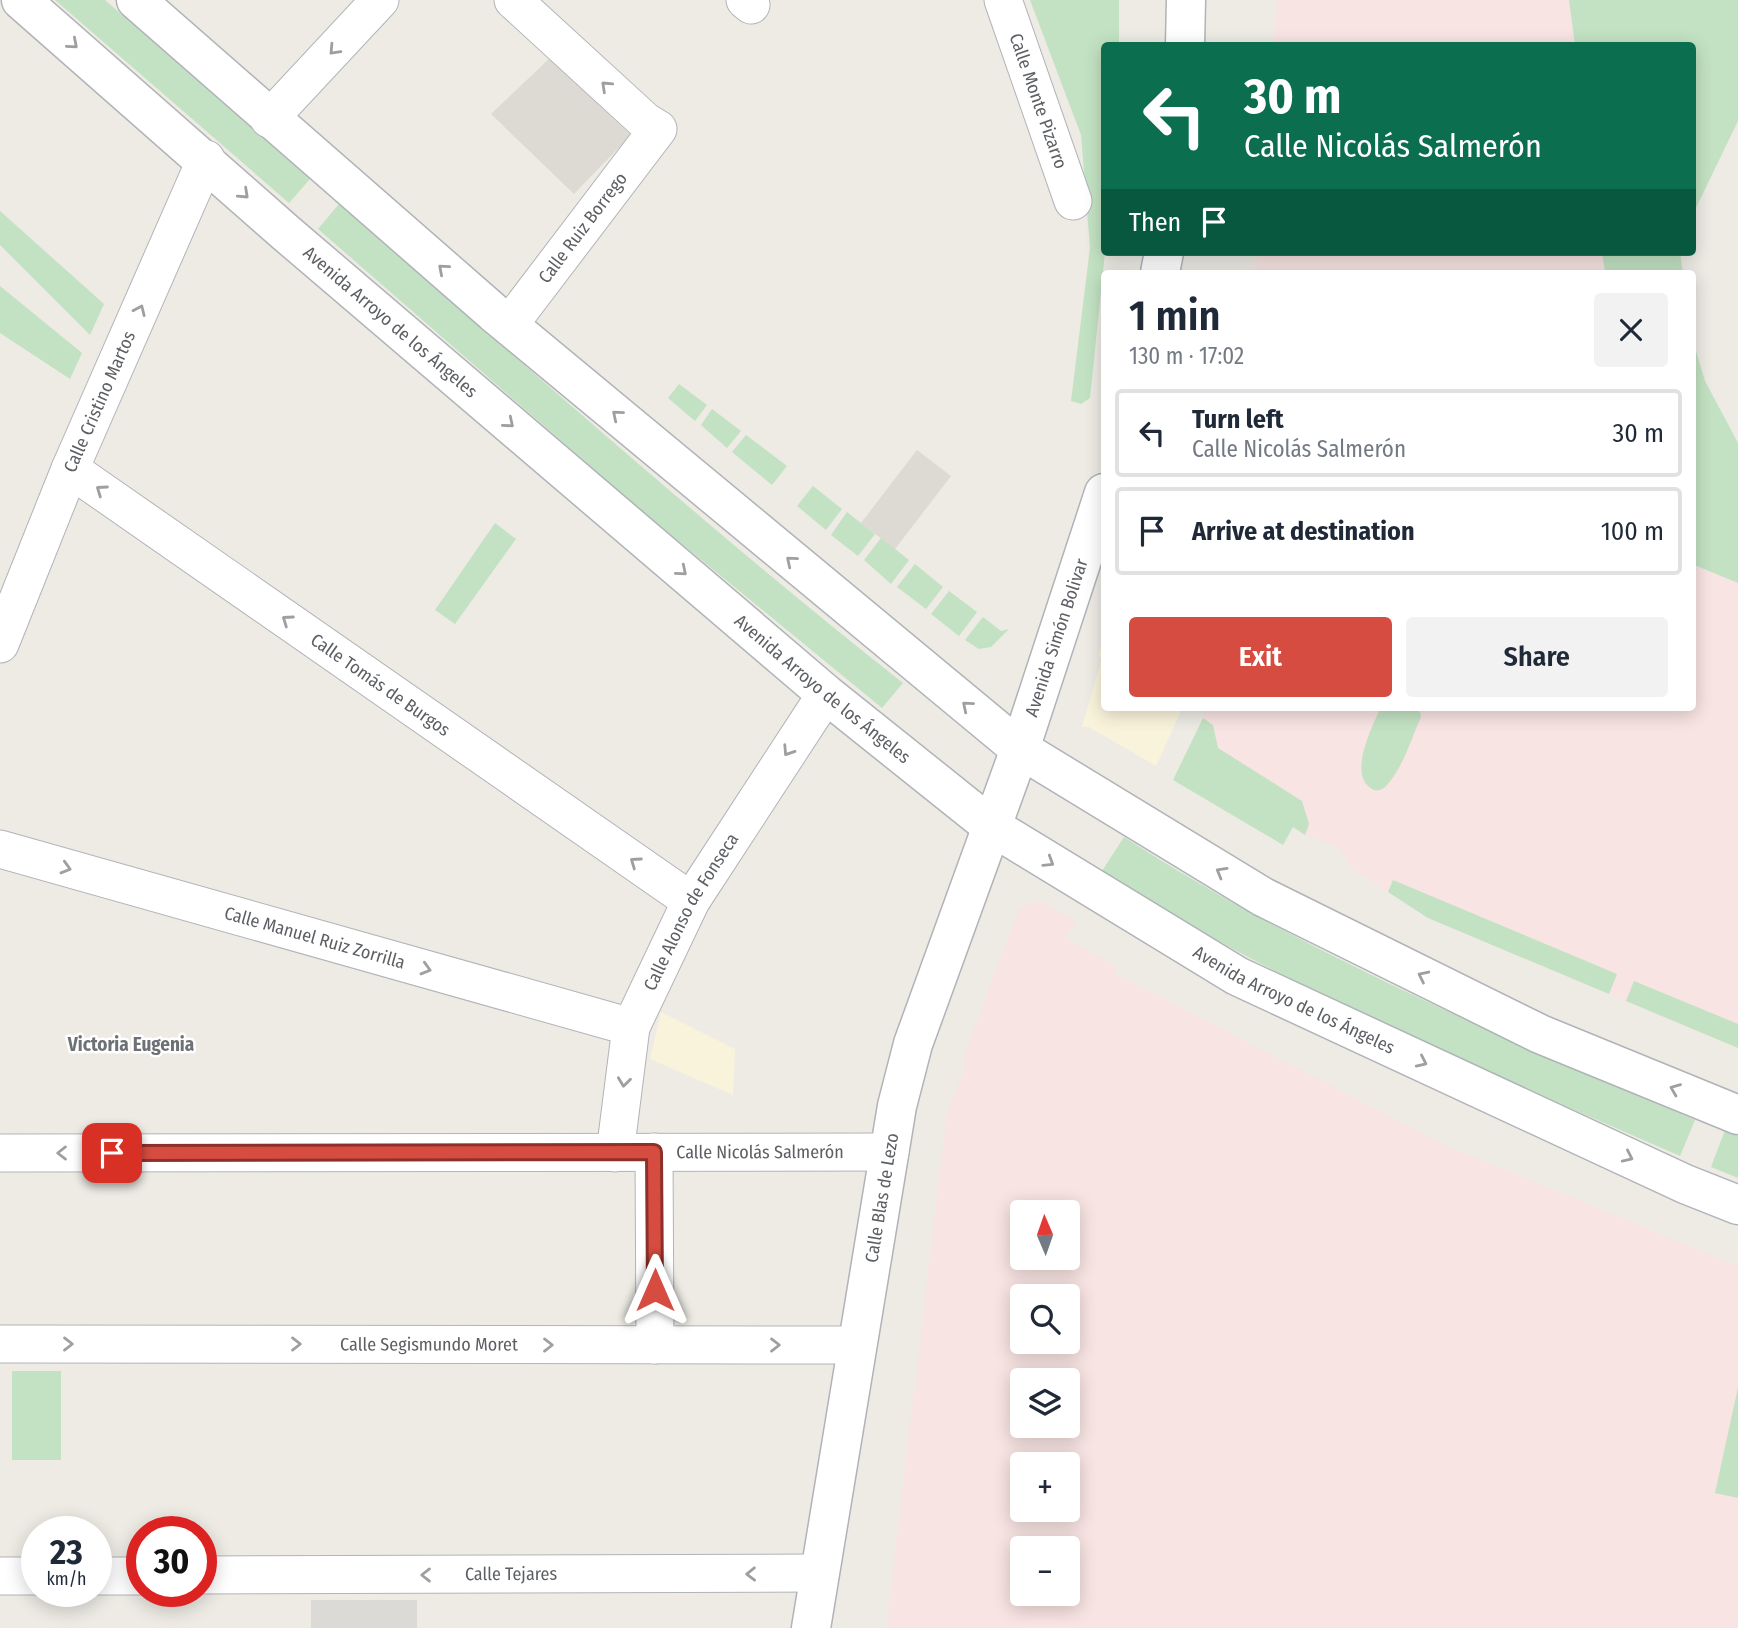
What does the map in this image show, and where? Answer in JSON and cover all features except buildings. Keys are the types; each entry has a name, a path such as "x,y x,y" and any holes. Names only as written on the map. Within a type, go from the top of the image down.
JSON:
{"main road":[{"name":"Avenida Arroyo de los Ángeles","path":"22,0 206,159 286,233 826,694 991,826 1237,976 1685,1184 1738,1205"},
{"path":"136,0 269,119 1013,766 1263,897 1540,1034 1738,1115"},
{"path":"1185,42 1186,0"},
{"name":"Avenida Simón Bolivar","path":"1013,766 1101,502"},
{"name":"Calle Blas de Lezo","path":"811,1628 897,1106 913,1044 1013,766"}],"street":[{"path":"269,119 380,0"},
{"name":"Calle Ruiz Borrego","path":"509,325 658,129 645,121 513,0"},
{"name":"Calle Monte Pizarro","path":"1003,0 1073,201"},
{"name":"Calle Cristino Martos","path":"0,644 11,588 70,469 206,159"},
{"name":"Calle Tomás de Burgos","path":"70,469 691,901"},
{"name":"Calle Alonso de Fonseca","path":"615,1153 631,1027 691,901 826,694"},
{"name":"Calle Manuel Ruiz Zorrilla","path":"0,849 631,1027"},
{"path":"654,1152 655,1345"},
{"name":"Calle Nicolás Salmerón","path":"0,1153 890,1152"},
{"name":"Calle Segismundo Moret","path":"0,1344 857,1345"},
{"name":"Calle Tejares","path":"217,1576 820,1573"},
{"path":"0,1576 21,1576"}],"shaded area":[{"path":"1277,0 1569,0 1575,42 1273,42"},
{"path":"550,58 631,135 574,194 491,114"},
{"path":"1257,256 1603,256 1605,270 1255,270"},
{"path":"917,450 951,476 895,549 861,523"},
{"path":"1696,566 1738,583 1738,1048 1428,918 1351,868 1340,848 1305,835 1187,753 1206,711 1696,711"},
{"path":"1101,661 1101,711 1181,711 1156,766 1089,727 1082,727"},
{"path":"1042,902 1076,921 1066,938 1117,967 1114,973 1445,1145 1738,1266 1738,1628 886,1628 947,1112 967,1063 962,1061 1018,911 1026,905"},
{"path":"661,1012 735,1049 733,1095 650,1059"},
{"path":"311,1600 417,1600 417,1628 311,1628"}],"green space":[{"path":"55,0 105,0 310,179 289,203"},
{"path":"1030,0 1119,0 1119,42 1101,42 1101,256 1105,256 1101,270 1090,398 1081,404 1071,401 1090,248 1081,135"},
{"path":"1569,0 1738,0 1738,121 1696,208 1696,42 1575,42"},
{"path":"339,204 689,507 903,683 882,708 643,512 318,229"},
{"path":"0,211 104,304 90,335 0,245"},
{"path":"1603,256 1681,256 1683,270 1605,270"},
{"path":"0,286 82,353 70,379 0,333"},
{"path":"1696,351 1705,381 1738,443 1738,583 1696,566"},
{"path":"679,384 707,405 695,421 668,398"},
{"path":"712,409 741,431 727,448 701,425"},
{"path":"746,435 787,466 772,485 732,452"},
{"path":"813,486 842,509 826,530 797,506"},
{"path":"847,512 875,534 858,556 831,535"},
{"path":"495,523 516,539 455,624 435,610"},
{"path":"881,538 909,560 891,584 864,560"},
{"path":"915,564 943,587 926,609 897,587"},
{"path":"949,591 977,612 959,636 931,614"},
{"path":"983,617 1001,631 1009,629 991,647 979,649 965,640"},
{"path":"1379,711 1420,712 1421,717 1397,771 1386,786 1376,790 1365,782 1362,773 1368,737"},
{"path":"1203,718 1213,725 1218,748 1302,801 1309,824 1305,835 1293,827 1283,845 1173,780"},
{"path":"1124,837 1192,879 1332,955 1476,1024 1695,1120 1680,1156 1377,1021 1210,936 1102,871"},
{"path":"1393,880 1617,974 1609,994 1428,918 1388,892"},
{"path":"1634,981 1738,1024 1738,1048 1626,1001"},
{"path":"1725,1130 1738,1136 1738,1178 1711,1167"},
{"path":"12,1371 61,1371 61,1460 12,1460"},
{"path":"1738,1387 1738,1498 1715,1493"}],"district":[{"name":"Victoria Eugenia","path":"131,1044"}],"route":[{"path":"112,1153 654,1152 655,1290"}]}
